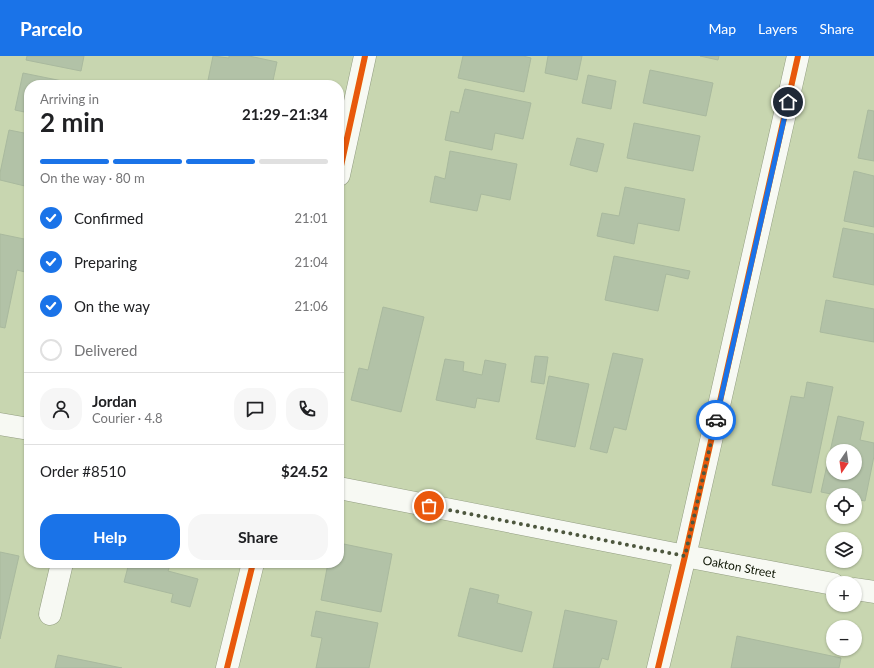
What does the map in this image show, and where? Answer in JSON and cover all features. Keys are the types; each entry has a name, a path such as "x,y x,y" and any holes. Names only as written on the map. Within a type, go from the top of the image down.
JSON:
{"street":[{"path":"344,152 365,56"},
{"path":"658,668 685,556 798,56"},
{"path":"0,424 24,428"},
{"name":"Oakton Street","path":"344,489 826,583"},
{"path":"50,614 61,568"},
{"path":"227,668 252,568"},
{"path":"862,590 874,592"}],"building":[{"path":"27,56 84,56 81,71 26,60"},
{"path":"213,56 229,58 229,56 249,56 277,62 273,80 208,80"},
{"path":"463,56 523,56 531,58 524,92 458,78"},
{"path":"548,56 582,56 577,80 545,73"},
{"path":"700,56 719,56 718,60"},
{"path":"650,70 713,83 706,116 643,103"},
{"path":"23,73 57,80 24,80 24,112 15,110"},
{"path":"588,75 616,81 611,109 582,103"},
{"path":"465,89 531,103 523,139 495,133 492,150 445,140 451,111 459,113"},
{"path":"868,110 874,111 874,161 858,158"},
{"path":"634,123 700,136 693,171 627,158"},
{"path":"9,130 24,133 24,186 0,180 0,173"},
{"path":"577,138 604,144 597,172 570,165"},
{"path":"450,151 517,164 510,200 481,194 477,211 430,202 435,176 445,179"},
{"path":"854,171 874,176 874,227 844,221"},
{"path":"625,187 685,199 679,231 638,223 634,244 597,236 602,213 619,216"},
{"path":"843,228 874,234 874,285 833,277"},
{"path":"0,234 24,239 24,272 17,270 5,328 0,327"},
{"path":"614,256 690,271 688,279 666,274 658,311 605,300"},
{"path":"826,300 874,309 874,342 820,332"},
{"path":"383,307 424,317 401,412 351,400 359,368 368,370"},
{"path":"613,353 643,359 626,430 614,427 607,453 590,449"},
{"path":"535,356 548,357 544,384 531,382"},
{"path":"445,359 464,362 463,371 482,375 485,360 506,364 499,402 477,398 475,408 436,400"},
{"path":"549,376 589,384 575,447 536,439"},
{"path":"807,382 833,387 811,493 772,485 791,396 804,398"},
{"path":"838,416 864,422 860,440 874,443 874,456 865,501 862,500 862,488 826,488 826,493 821,492 826,470 826,480 862,480 862,444 832,444"},
{"path":"344,544 392,554 381,612 321,600 327,568 344,568"},
{"path":"0,552 19,556 0,639"},
{"path":"128,568 169,568 168,571 198,579 190,607 171,602 173,594 124,582"},
{"path":"470,588 499,595 497,603 532,612 522,652 458,636"},
{"path":"565,610 617,621 608,660 602,658 599,668 553,668"},
{"path":"316,611 378,623 369,668 316,668 322,638 311,636"},
{"path":"737,636 841,658 839,668 731,668"},
{"path":"58,655 122,668 55,668"}],"cycle path":[{"path":"344,152 365,56"},
{"path":"658,668 685,556 798,56"},
{"path":"227,668 252,568"}],"way so far":[{"path":"429,506 685,556 716,420"}],"route":[{"path":"716,420 788,102"}]}
